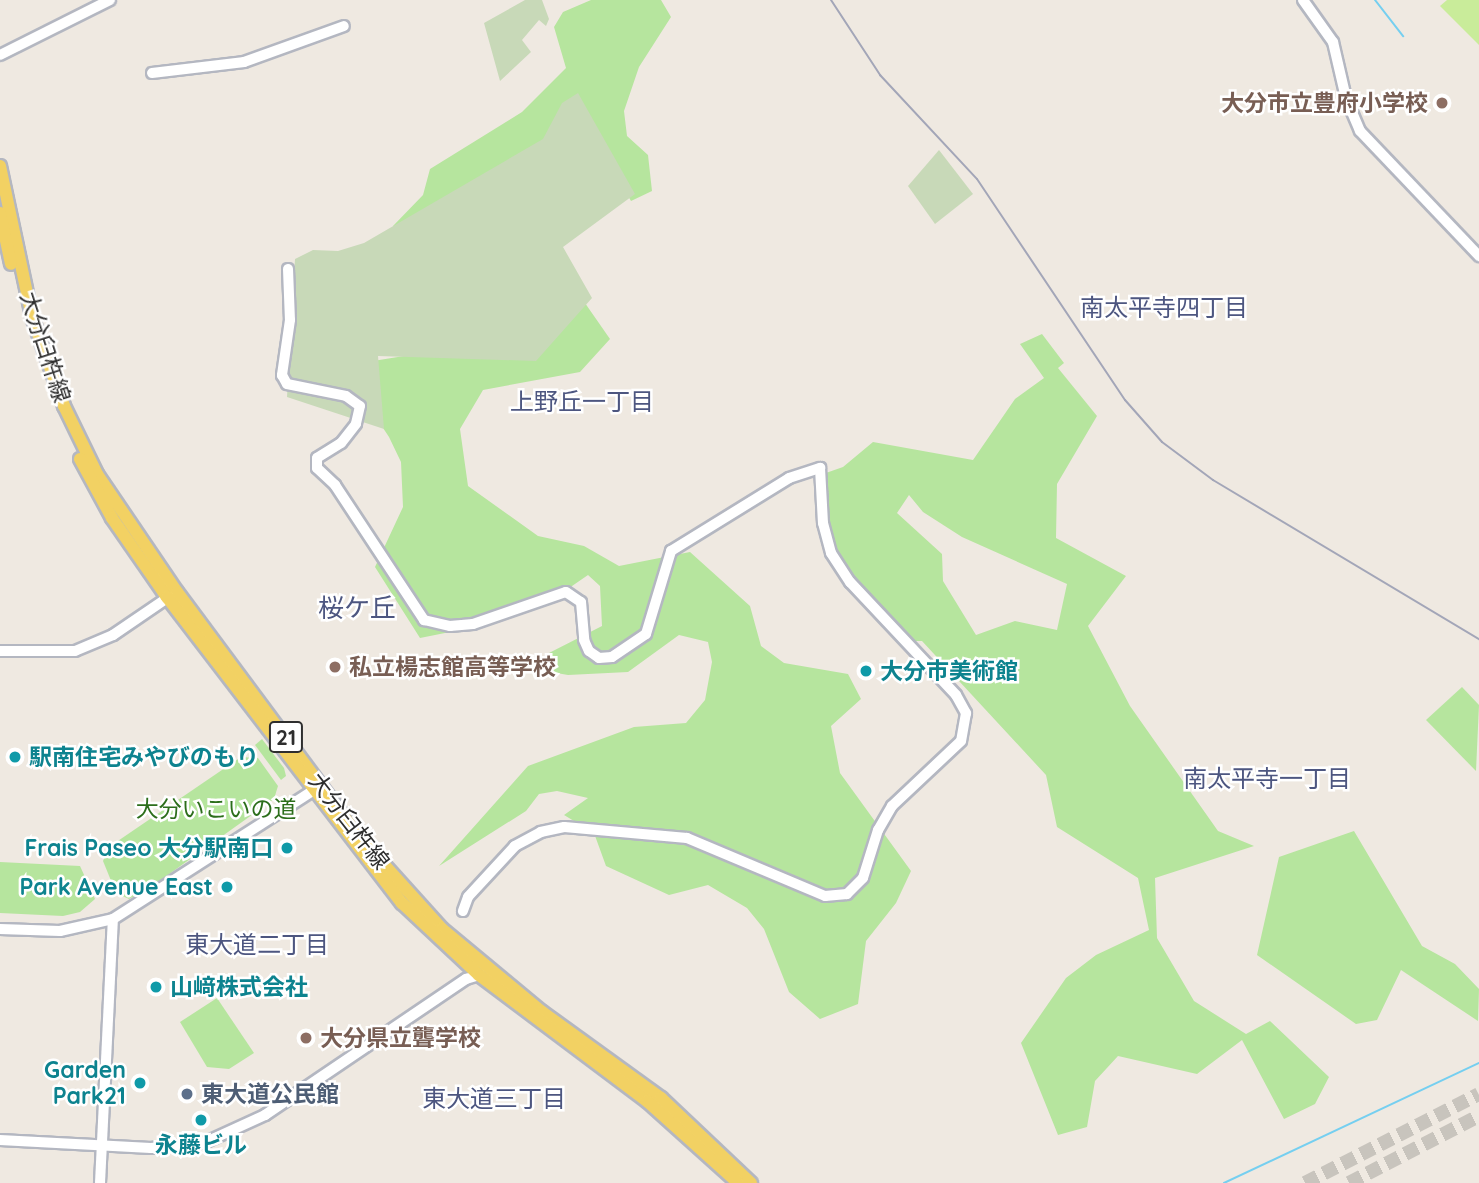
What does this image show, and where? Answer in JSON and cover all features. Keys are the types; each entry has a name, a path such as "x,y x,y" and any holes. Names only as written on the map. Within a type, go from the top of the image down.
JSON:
{"main road":[{"name":"大分臼杵線","path":"0,166 22,278 56,388 97,474 172,594"},
{"name":"大分臼杵線","path":"0,213 26,326 57,410 101,500 402,903 479,975 647,1101 738,1183"},
{"name":"大分臼杵線","path":"317,788 391,875 465,952 661,1098 751,1183"}],"street":[{"path":"0,55 110,0"},
{"path":"1303,0 1333,42 1350,109 1367,141 1479,256"},
{"path":"152,73 244,62 344,26"},
{"path":"288,270 290,320 282,375 287,384 346,396 360,406 356,424 341,443 317,458 317,468 335,485 424,620 473,624 566,592 581,602 589,651 599,658 612,657 646,634 671,551 789,478 820,468 822,523 831,553 850,582 956,695 966,713 961,741 892,806 878,830 863,878 847,894 825,896 687,838 564,827 533,835 510,850 468,897 463,911"},
{"path":"0,651 75,651 113,635 172,594"},
{"path":"0,929 60,931 113,919 317,788"},
{"path":"100,1183 113,919"},
{"path":"0,1140 181,1147 247,1125 466,978 479,975"}],"green space":[{"path":"525,0 542,0 549,19 546,26 539,20 522,40 531,52 500,81 484,23"},
{"path":"591,0 661,0 671,17 639,67 624,111 627,136 648,155 652,191 631,201 589,129 440,230 578,293 610,339 580,372 483,390 460,429 468,486 538,536 584,546 619,566 690,552 750,606 761,646 784,663 848,674 861,699 831,726 840,773 911,871 896,903 866,941 858,1004 820,1019 789,992 764,929 747,908 708,885 669,895 606,866 594,833 564,815 588,798 557,791 539,794 526,811 439,866 528,766 634,727 686,723 705,700 712,662 708,642 679,635 628,672 568,675 545,671 549,653 602,626 600,586 588,575 543,606 495,623 420,638 375,567 403,507 401,462 389,437 342,366 404,356 393,226 423,195 430,169 522,112 566,68 554,27 563,12"},
{"path":"1447,0 1479,0 1479,45 1440,6"},
{"path":"578,93 635,194 563,247 592,298 536,361 378,356 384,429 287,397 295,259 313,250 338,251 364,243 543,139 562,103"},
{"path":"939,150 973,194 935,224 908,186"},
{"path":"1042,334 1064,363 1058,368 1097,416 1057,484 1056,538 1126,576 1088,626 1130,706 1218,831 1254,846 1155,878 1157,938 1194,1001 1246,1034 1270,1021 1329,1077 1315,1104 1284,1119 1242,1040 1197,1074 1118,1056 1095,1081 1087,1127 1058,1135 1021,1043 1066,978 1096,955 1149,930 1138,878 1057,827 1046,775 922,641 911,641 852,580 834,551 826,526 823,474 843,467 873,442 973,460 1015,399 1044,378 1020,344","holes":["909,495 923,512 962,537 1067,584 1057,630 1015,621 976,635 943,581 942,554 897,513"]},
{"path":"1462,687 1479,705 1476,771 1426,720"},
{"name":"大分いこいの道","path":"262,739 284,768 286,776 281,780 255,745"},
{"name":"大分いこいの道","path":"241,757 258,758 278,786 274,799 151,887 129,899 116,893 103,861 109,847"},
{"path":"1354,831 1422,946 1455,964 1479,989 1478,1021 1401,970 1377,1020 1356,1024 1257,955 1279,857"},
{"path":"0,862 80,866 95,899 80,912 63,916 0,913"},
{"path":"217,998 254,1053 229,1069 207,1067 180,1022"}],"waterway":[{"path":"1375,0 1403,36"},
{"path":"1224,1183 1479,1063"}],"tunnel":[{"path":"1305,1183 1479,1094"},
{"path":"1349,1183 1479,1116"}],"railway":[{"path":"831,0 880,75 977,179 1125,400 1162,442 1213,480 1479,639"}],"place":[{"name":"大分市立豊府小学校","path":"1442,103"},
{"name":"私立楊志館高等学校","path":"335,667"},
{"name":"大分市美術館","path":"866,671"},
{"name":"駅南住宅みやびのもり","path":"15,757"},
{"name":"Frais Paseo 大分駅南口","path":"287,848"},
{"name":"Park Avenue East","path":"227,887"},
{"name":"山﨑株式会社","path":"156,987"},
{"name":"大分県立聾学校","path":"306,1038"},
{"name":"Garden Park21","path":"140,1083"},
{"name":"東大道公民館","path":"187,1094"},
{"name":"永藤ビル","path":"201,1120"}],"district":[{"name":"南太平寺四丁目","path":"1164,308"},
{"name":"上野丘一丁目","path":"582,402"},
{"name":"桜ケ丘","path":"357,608"},
{"name":"南太平寺一丁目","path":"1267,779"},
{"name":"東大道二丁目","path":"257,945"},
{"name":"東大道三丁目","path":"494,1099"}]}
